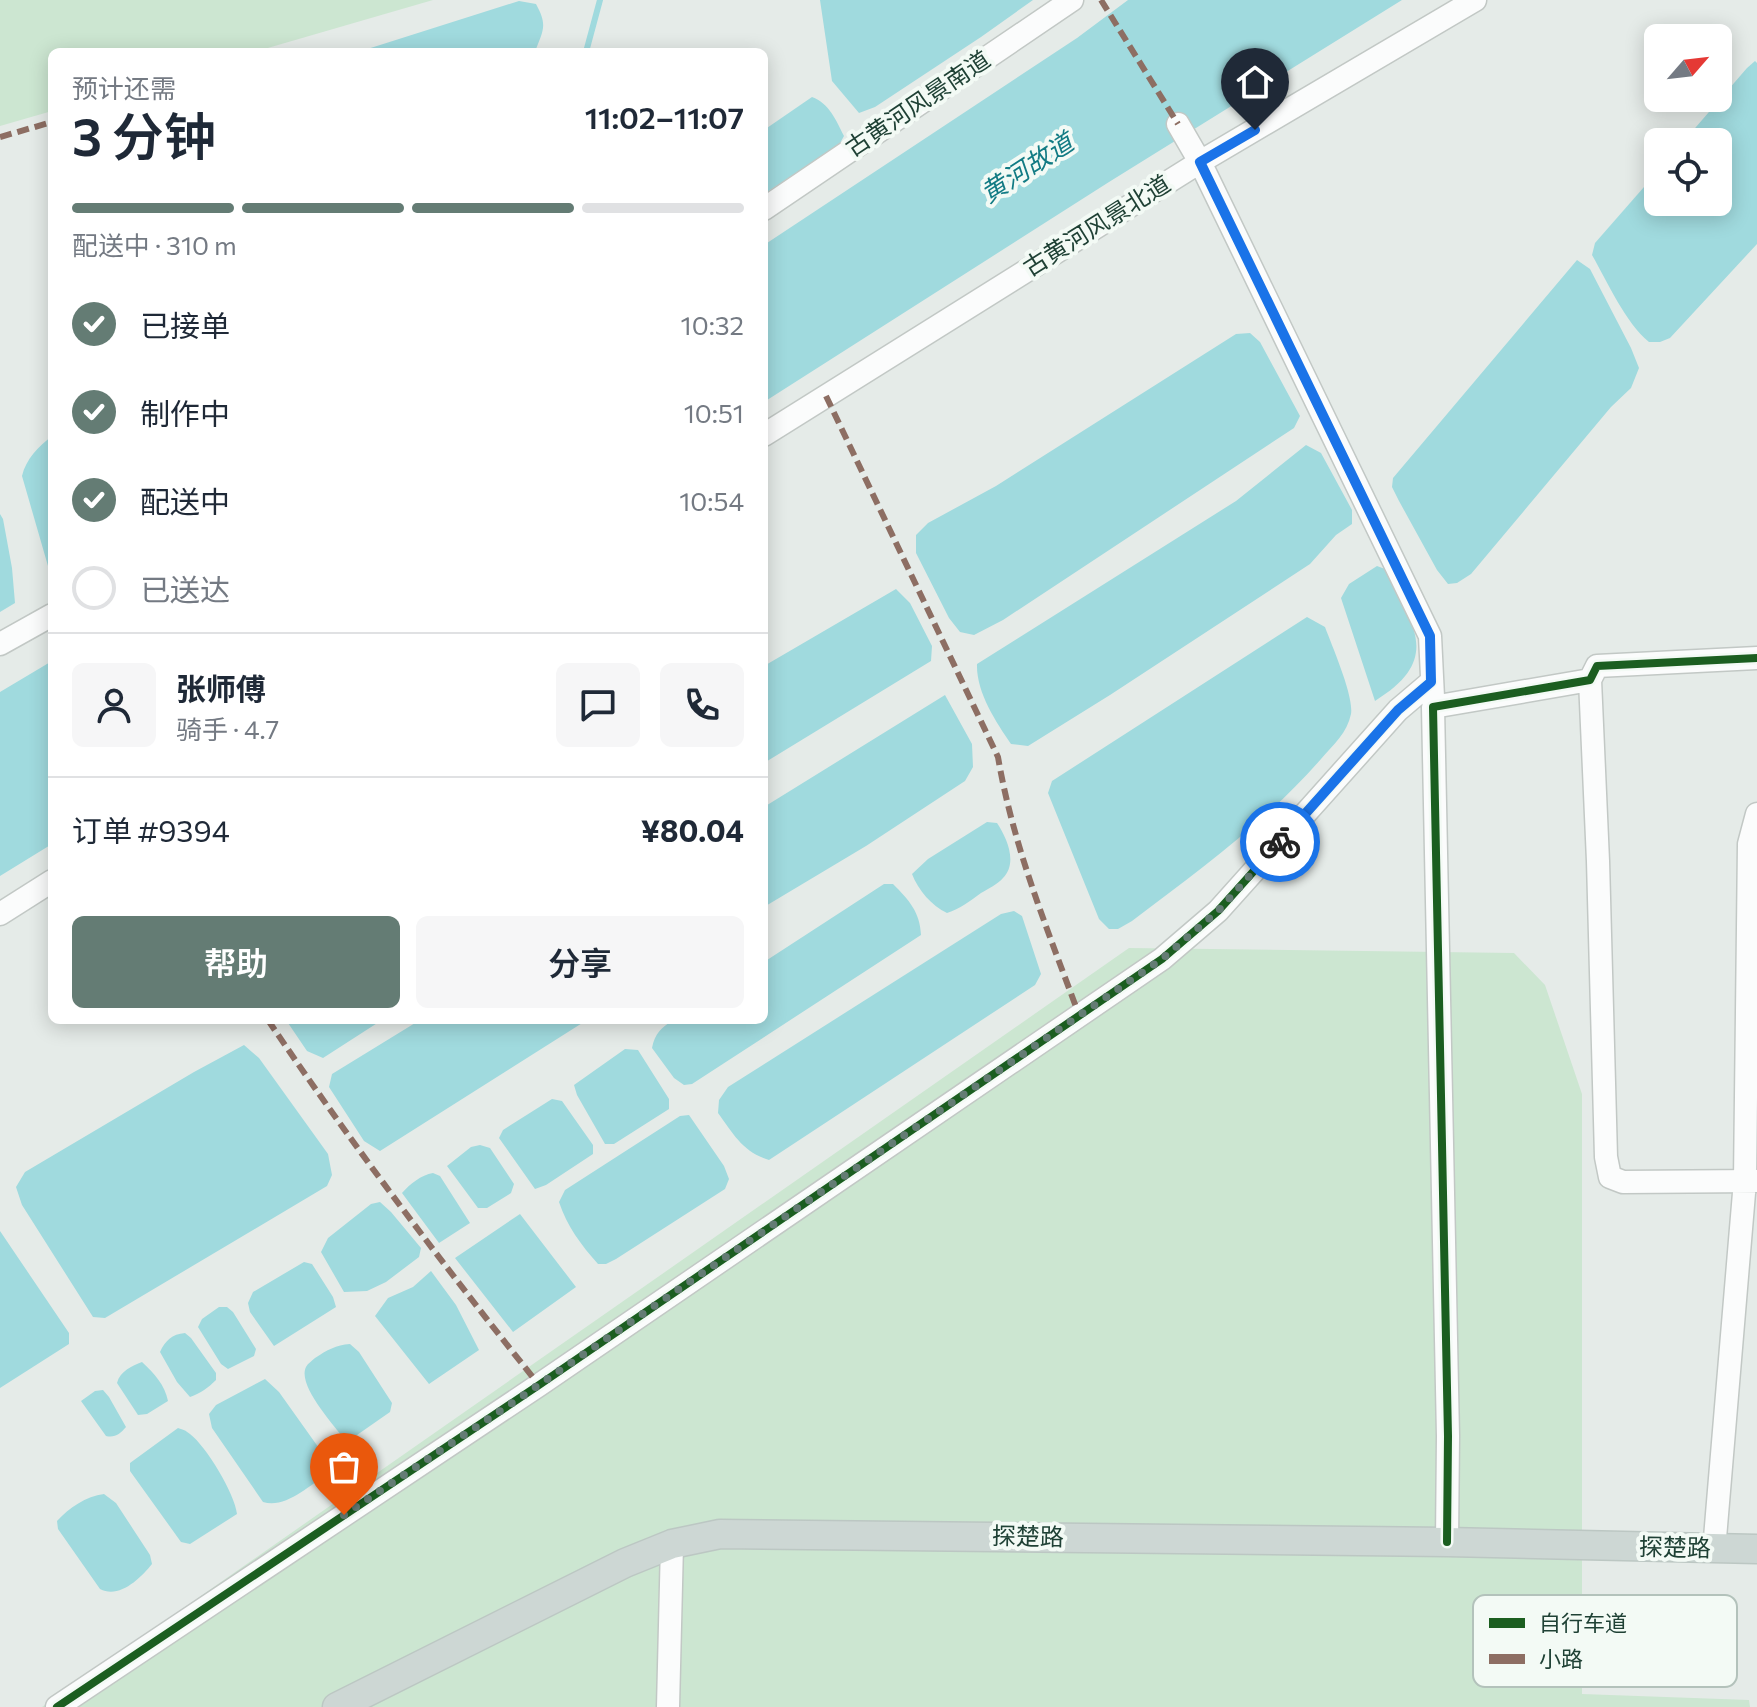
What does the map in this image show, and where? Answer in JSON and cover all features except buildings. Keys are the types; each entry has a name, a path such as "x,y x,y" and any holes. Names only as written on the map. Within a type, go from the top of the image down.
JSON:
{"main road":[{"name":"探楚路","path":"337,1707 625,1563 672,1544 720,1534 1447,1542 1757,1549"}],"street":[{"name":"古黄河风景南道","path":"768,206 1072,0"},
{"name":"古黄河风景北道","path":"768,432 1200,162 1475,0"},
{"path":"1178,124 1200,162 1430,636 1448,1436 1447,1542"},
{"path":"0,644 48,617"},
{"path":"1751,1181 1623,1182 1610,1177 1606,1157 1590,680 1597,666 1757,658"},
{"path":"1433,707 1590,680"},
{"path":"57,1707 527,1393 1162,959 1218,911 1398,710 1431,682"},
{"path":"1714,1550 1751,1181 1749,844 1757,814"},
{"path":"0,914 48,884"},
{"path":"668,1707 672,1544"}],"green space":[{"path":"0,0 433,0 268,48 48,48 48,112 0,126"},
{"path":"1129,948 1514,953 1545,985 1582,1094 1582,1595 1473,1595 1473,1687 1582,1687 1582,1694 1749,1700 1750,1707 42,1707"}],"water":[{"path":"820,0 1033,0 875,107 859,113 832,81"},
{"name":"黄河故道","path":"1128,0 1402,0 768,399 768,242 1077,38"},
{"path":"519,1 536,4 543,23 536,48 371,48"},
{"path":"1755,61 1757,63 1757,244 1670,338 1649,342 1632,324 1611,290 1592,255 1595,243 1644,187 1644,216 1732,216 1732,128 1695,128 1709,112 1732,112 1732,85"},
{"path":"812,97 827,108 844,136 839,145 768,191 768,127"},
{"path":"1577,260 1590,269 1639,368 1631,388 1611,407 1471,574 1457,583 1448,584 1399,501 1392,487 1393,478"},
{"path":"1250,333 1260,342 1300,416 1294,428 1003,620 974,635 960,632 949,618 916,553 916,535 928,523 996,486 1236,334"},
{"path":"48,439 48,566 22,476 26,464"},
{"path":"1306,445 1321,453 1352,510 1352,524 1336,535 1310,564 1110,695 1028,746 1011,744 983,696 977,664 1236,501"},
{"path":"0,514 12,568 15,603 0,612"},
{"path":"1377,566 1385,569 1405,607 1416,640 1415,656 1409,671 1396,686 1375,701 1341,598 1349,584"},
{"path":"896,589 910,603 932,646 931,661 768,761 768,664"},
{"path":"1307,617 1325,627 1346,684 1351,714 1343,733 1278,804 1231,845 1132,921 1118,929 1109,929 1099,919 1048,793 1052,781"},
{"path":"48,663 48,846 0,876 0,692"},
{"path":"945,695 972,744 973,767 965,781 866,846 768,905 768,805"},
{"path":"987,822 997,823 1007,843 1010,865 1007,872 996,884 947,913 926,897 912,874 928,859"},
{"path":"884,884 893,884 916,913 921,935 692,1084 684,1085 674,1078 652,1048 662,1028 668,1024 768,1024 768,959"},
{"path":"1014,911 1022,916 1041,974 1035,985 769,1160 752,1152 734,1135 718,1113 719,1100 728,1087 1001,914"},
{"path":"289,1024 376,1024 323,1058 307,1051"},
{"path":"413,1024 581,1024 380,1151 364,1141 329,1087 332,1074"},
{"path":"244,1045 259,1058 328,1154 332,1175 327,1186 105,1318 93,1317 22,1205 16,1187 25,1172"},
{"path":"625,1049 638,1050 669,1099 669,1109 614,1144 605,1144 574,1085"},
{"path":"552,1099 562,1101 593,1145 593,1154 535,1189 499,1138 503,1130"},
{"path":"689,1115 724,1166 729,1179 725,1189 616,1259 598,1264 575,1235 562,1211 559,1202 565,1190 680,1116"},
{"path":"480,1145 490,1148 514,1184 511,1193 487,1208 478,1208 447,1166 471,1147"},
{"path":"433,1173 440,1176 470,1223 439,1243 402,1193 416,1180"},
{"path":"380,1202 421,1248 419,1257 386,1282 367,1291 344,1292 321,1252 328,1238 371,1204"},
{"path":"520,1214 576,1287 513,1332 455,1258"},
{"path":"0,1231 69,1333 69,1344 0,1388"},
{"path":"304,1262 312,1264 336,1307 274,1346 250,1312 248,1303 253,1292"},
{"path":"431,1271 456,1305 479,1350 429,1384 375,1316 388,1298 413,1287"},
{"path":"219,1307 227,1307 233,1312 256,1349 254,1356 228,1369 221,1364 198,1327 202,1319"},
{"path":"185,1333 216,1373 213,1383 190,1397 177,1382 160,1352 170,1339"},
{"path":"350,1344 359,1352 392,1403 390,1412 357,1435 344,1439 311,1394 305,1375 307,1366 315,1358 332,1348"},
{"path":"142,1362 158,1380 168,1401 147,1414 138,1415 117,1383 124,1372"},
{"path":"265,1379 279,1392 327,1463 327,1474 296,1495 271,1503 263,1502 212,1428 209,1414 216,1405"},
{"path":"103,1390 126,1427 115,1436 106,1436 81,1401 95,1391"},
{"path":"178,1428 197,1440 211,1459 231,1495 237,1514 190,1544 181,1542 130,1471 130,1463"},
{"path":"104,1494 116,1503 150,1555 152,1564 135,1581 114,1591 100,1589 58,1529 57,1521 78,1503"}],"waterway":[{"path":"587,48 600,0"}],"marked path":[{"path":"1101,0 1178,124"},
{"path":"0,137 48,123"},
{"path":"826,396 998,757 1022,856 1079,1015"},
{"path":"271,1024 400,1205 539,1385"}],"cycle path":[{"path":"1447,1542 1448,1436 1433,707 1590,680 1597,666 1757,658"},
{"path":"57,1707 539,1385 1162,959 1218,911 1398,710 1431,682"}],"way so far":[{"path":"344,1515 1162,959 1218,911 1280,842"}],"route":[{"path":"1255,130 1200,162 1430,636 1431,682 1398,710 1280,842"}]}
